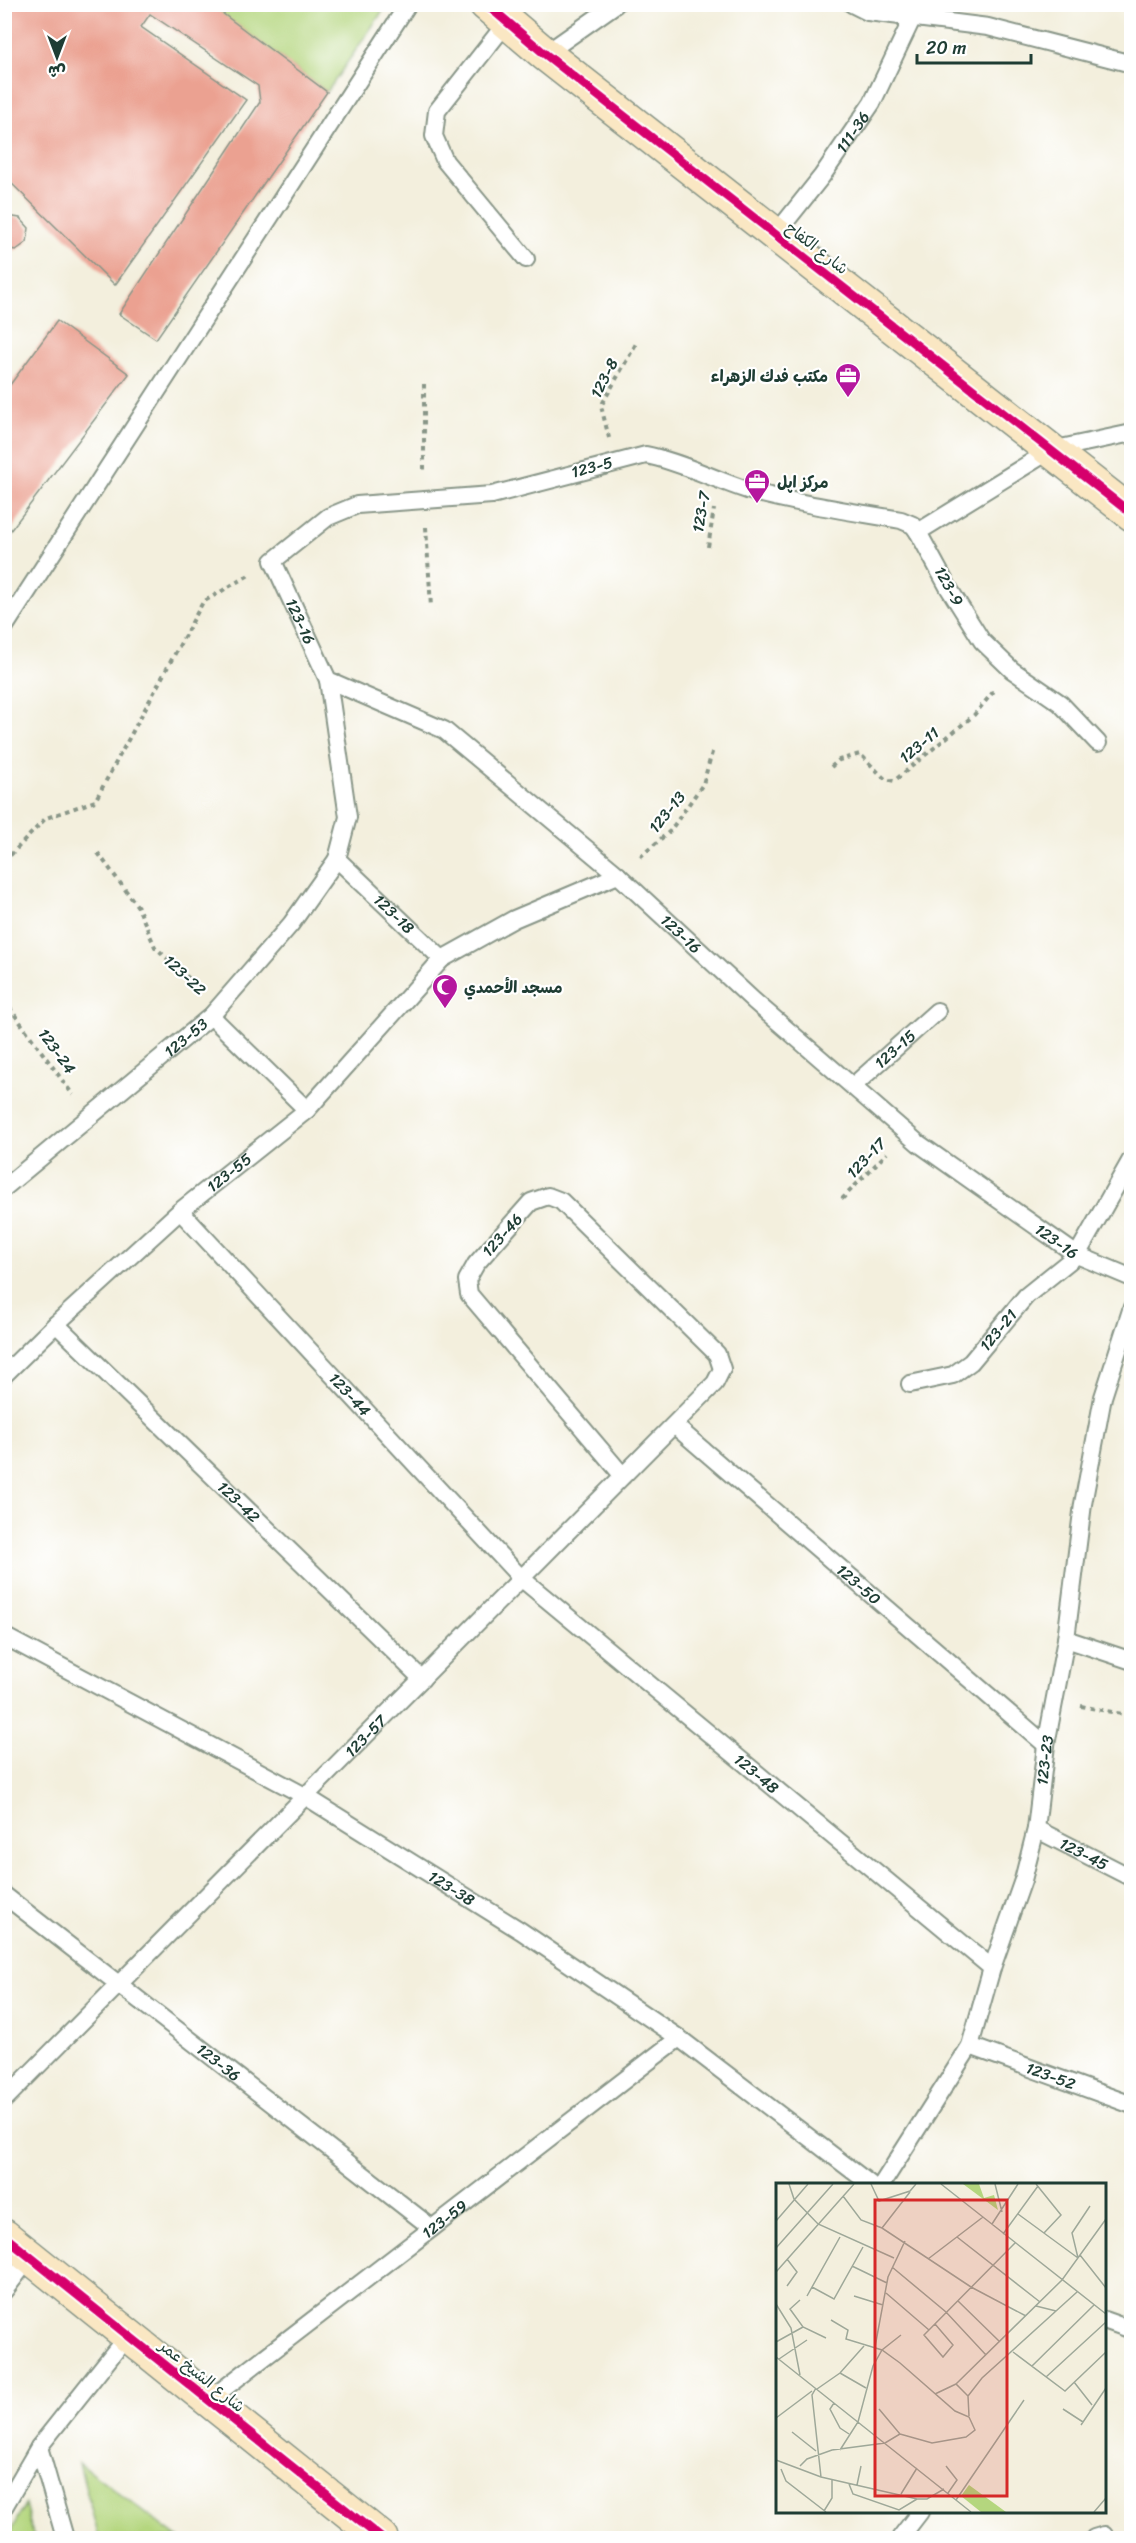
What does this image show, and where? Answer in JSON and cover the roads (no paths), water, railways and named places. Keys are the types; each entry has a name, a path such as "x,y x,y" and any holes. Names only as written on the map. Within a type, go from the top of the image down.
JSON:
{"street":[{"name":"شارع الكفاح","path":"496,13 544,54 1131,514"},
{"name":"شارع الشيخ عمر","path":"4,2236 381,2538"}],"lane":[{"path":"4,628 408,4"},
{"path":"544,54 616,4"},
{"path":"852,4 868,12 988,27 1131,64"},
{"path":"496,13 437,111 435,136 445,161 526,259"},
{"name":"111-36","path":"775,235 822,176 872,103 913,17"},
{"path":"918,532 1052,450 1131,433"},
{"name":"123-5","path":"273,561 328,517 357,505 492,495 646,455 668,459 719,481 783,500 901,520 913,525 918,532"},
{"name":"123-9","path":"918,532 948,587 982,641 1012,670 1060,703 1098,743"},
{"name":"123-16","path":"273,561 328,680 444,730 618,875 754,1001 906,1132 1077,1256 1131,1278"},
{"path":"328,680 348,817 337,859"},
{"name":"123-18","path":"337,859 442,959"},
{"name":"123-53","path":"4,1188 211,1016 291,924 337,859"},
{"path":"442,959 514,919 618,875"},
{"name":"123-55","path":"4,1375 56,1323 180,1211 308,1110 442,959"},
{"name":"123-15","path":"852,1086 937,1011"},
{"name":"123-22","path":"211,1016 308,1110"},
{"path":"1077,1256 1131,1158"},
{"name":"123-46","path":"623,1476 469,1294 467,1280 476,1264 531,1203 548,1196 561,1201 717,1354 722,1369"},
{"name":"123-44","path":"180,1211 521,1578"},
{"name":"123-21","path":"910,1384 952,1375 971,1362 1026,1296 1077,1256"},
{"name":"123-23","path":"883,2183 970,2046 992,1968 1023,1880 1036,1829 1046,1745 1066,1639 1083,1504 1103,1397 1131,1307"},
{"name":"123-42","path":"56,1323 422,1679"},
{"name":"123-57","path":"4,2100 716,1383 722,1369"},
{"name":"123-50","path":"674,1425 1046,1745"},
{"name":"123-48","path":"521,1578 992,1968"},
{"name":"123-38","path":"4,1636 305,1796 521,1931 680,2038 869,2183"},
{"path":"1066,1639 1131,1661"},
{"name":"123-45","path":"1036,1829 1131,1878"},
{"name":"123-36","path":"4,1895 432,2228"},
{"name":"123-59","path":"209,2400 680,2038"},
{"name":"123-52","path":"970,2046 1131,2105"},
{"path":"4,2291 30,2257"},
{"path":"1106,2321 1131,2330"},
{"path":"4,2506 39,2447 128,2335"},
{"path":"39,2447 65,2538"},
{"path":"900,2538 919,2513"},
{"path":"1094,2538 1104,2535 1106,2538"}],"place":[{"name":"مكتب فدك الزهراء","path":"848,399"},
{"name":"مركز اپل","path":"757,505"},
{"name":"مسجد الأحمدي","path":"445,1010"}]}
